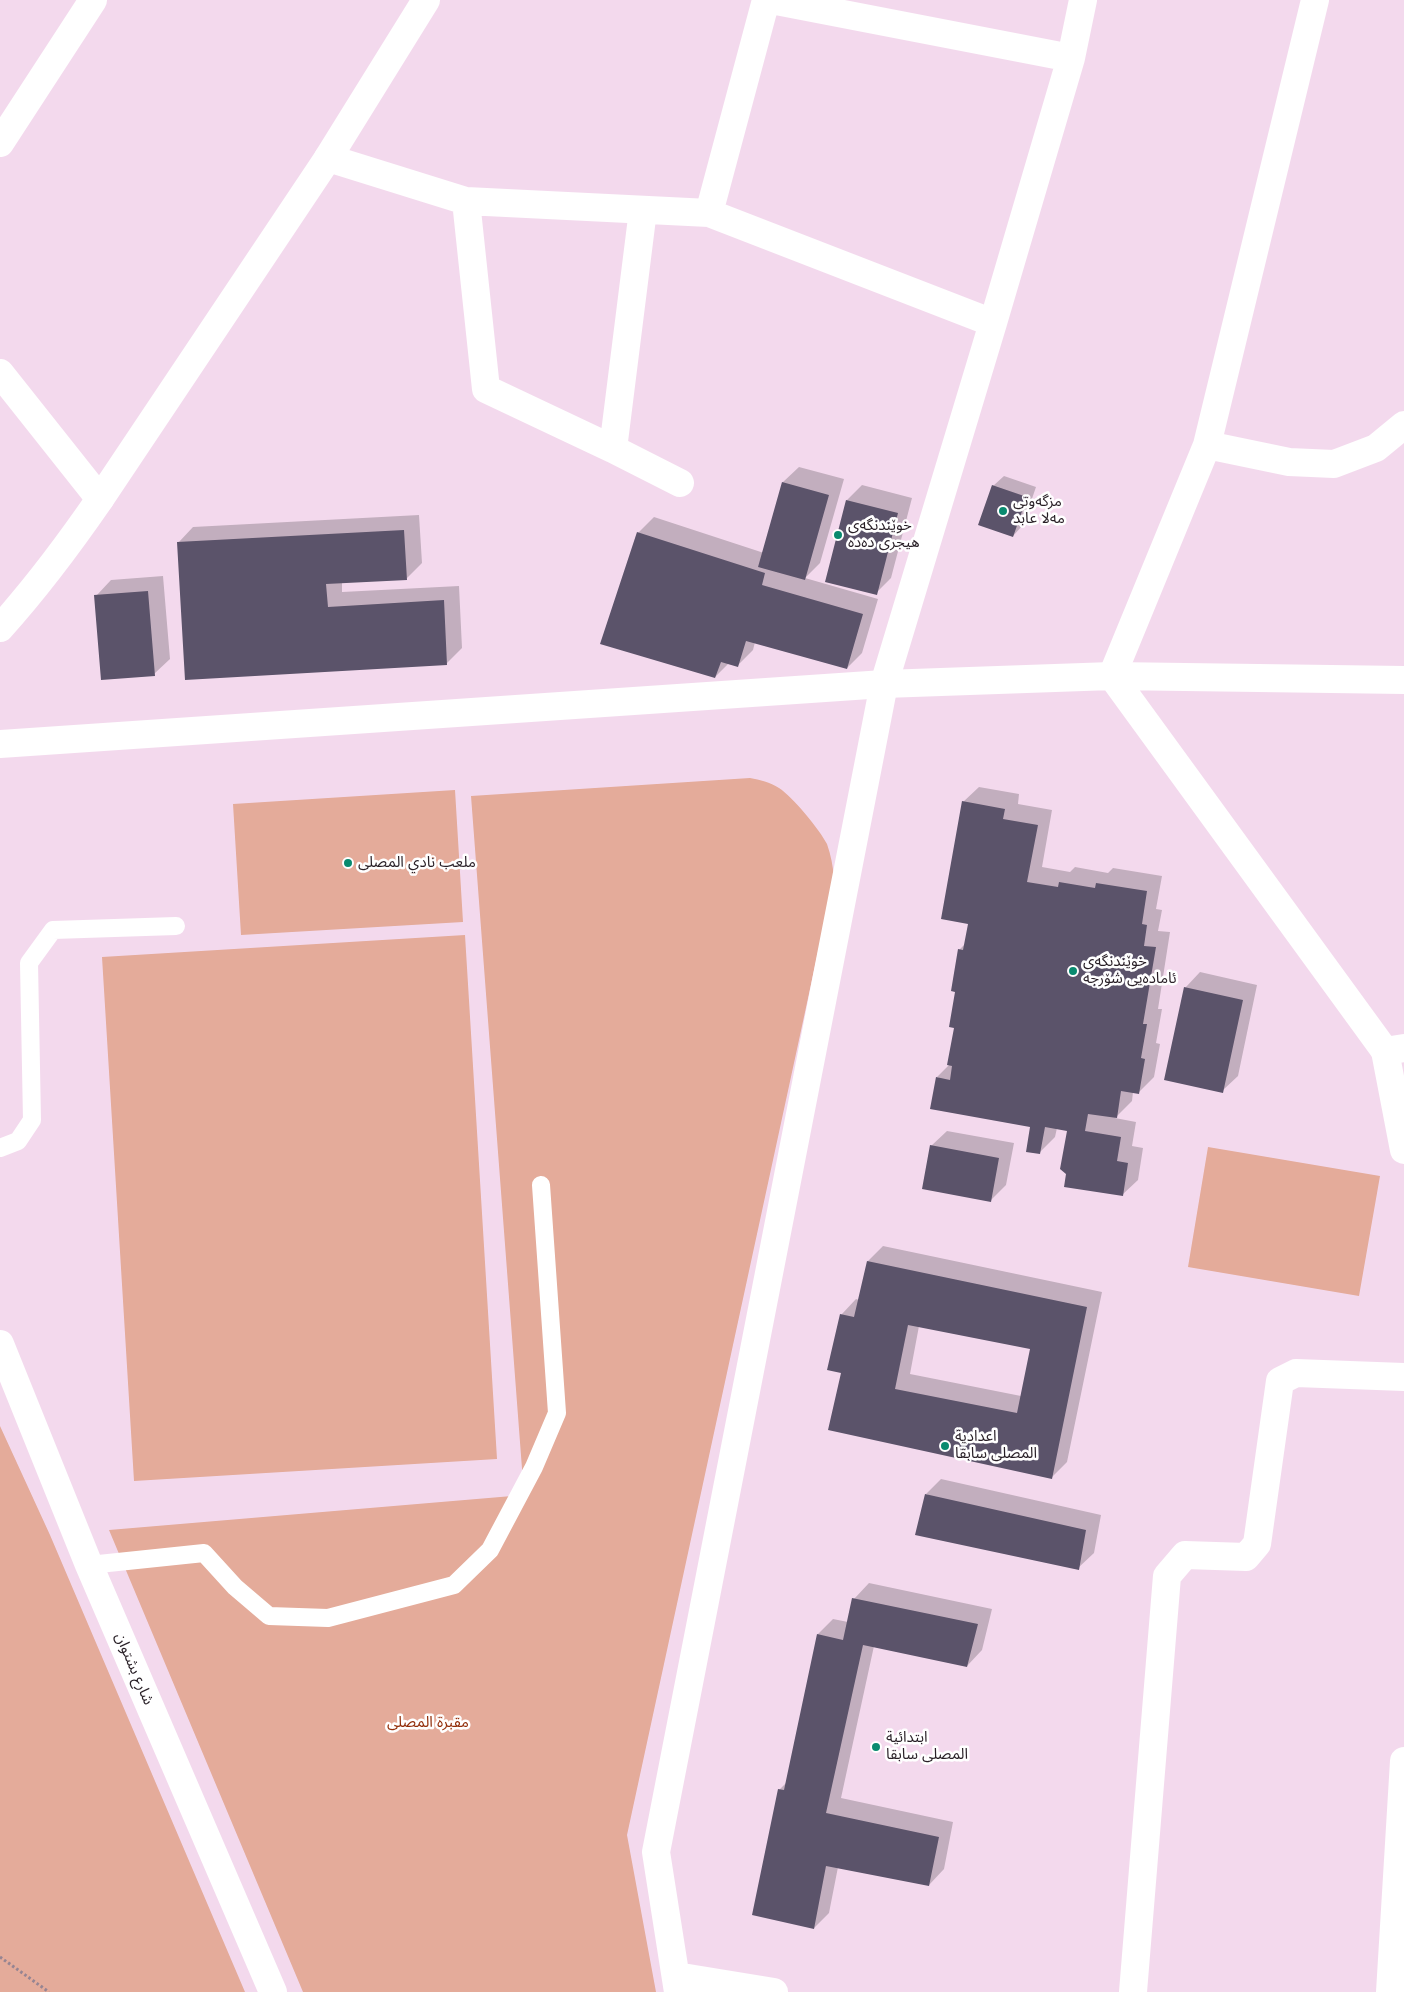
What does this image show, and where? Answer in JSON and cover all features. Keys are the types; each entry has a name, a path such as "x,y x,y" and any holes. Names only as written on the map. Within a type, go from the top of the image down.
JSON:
{"street":[{"path":"0,143 92,0"},
{"path":"0,628 34,590 68,546 100,499 328,158 426,0"},
{"path":"709,214 766,0"},
{"path":"771,0 1071,58"},
{"path":"774,1992 677,1984 656,1852 884,684 1071,58 1083,0"},
{"path":"1112,676 1207,445 1316,0"},
{"path":"328,158 466,201 709,214 993,323"},
{"path":"466,201 486,389 680,483"},
{"path":"613,449 643,210"},
{"path":"0,373 100,499"},
{"path":"1207,445 1289,462 1334,464 1376,448 1404,425"},
{"path":"1112,676 1394,1050 1404,1150"},
{"path":"0,744 884,684 1112,676 1404,680"},
{"name":"شارع بشتوان","path":"0,1344 89,1564 273,1992"},
{"path":"1133,1992 1167,1576 1185,1556 1246,1557 1257,1544 1280,1381 1296,1373 1404,1377"},
{"path":"1390,1992 1404,1761"}],"lane":[{"path":"0,1148 18,1141 32,1120 30,962 53,930 176,926"},
{"path":"89,1564 204,1553 234,1587 269,1616 328,1618 454,1586 490,1550 534,1467 557,1413 541,1186"}],"path":[{"path":"0,1958 49,1992"}],"green space":[{"name":"مقبرة المصلى","path":"750,778 761,780 779,788 805,814 827,844 834,878 627,1835 656,1992 303,1992 109,1530 524,1495 471,796"},
{"name":"ملعب نادي المصلى","path":"455,790 463,922 241,935 233,804"},
{"path":"465,935 497,1459 134,1481 102,957"},
{"path":"1208,1147 1380,1176 1359,1296 1188,1267"},
{"path":"0,1426 50,1535 245,1992 0,1992"}],"building":[{"path":"782,482 829,495 805,580 758,567"},
{"name":"مزگەوتی مەلا عابد","path":"992,485 1027,497 1013,537 978,525"},
{"path":"846,500 898,513 877,595 825,582"},
{"path":"404,530 407,580 326,584 328,607 444,600 447,665 185,680 177,542"},
{"path":"637,532 765,573 762,585 863,614 847,669 746,641 738,667 721,662 715,678 600,644"},
{"path":"148,591 155,676 101,680 94,595"},
{"path":"962,801 1005,809 1003,819 1038,825 1027,882 1058,887 1059,882 1095,888 1096,883 1147,891 1142,924 1147,925 1144,946 1156,947 1143,1024 1147,1024 1141,1058 1145,1059 1139,1094 1121,1091 1117,1118 1088,1114 1085,1131 1121,1137 1117,1161 1128,1163 1123,1196 1064,1187 1066,1174 1060,1169 1067,1131 1045,1127 1040,1154 1026,1152 1030,1127 930,1109 936,1077 950,1080 952,1066 947,1065 954,1028 949,1027 955,992 951,991 958,949 963,950 968,924 941,919"},
{"path":"1184,987 1243,1000 1223,1093 1164,1080"},
{"path":"930,1145 999,1158 991,1202 922,1189"},
{"path":"867,1261 1087,1307 1052,1479 828,1430 841,1373 827,1370 840,1314 854,1317","holes":["908,1325 1030,1349 1017,1413 895,1389"]},
{"path":"925,1494 1086,1530 1079,1570 915,1535"},
{"path":"852,1598 978,1624 967,1667 863,1645 826,1813 939,1837 929,1886 826,1866 814,1929 752,1915 778,1789 784,1790 817,1634 843,1640"}],"place":[{"name":"مزگەوتی مەلا عابد","path":"1003,511"},
{"name":"خوێندنگەی هیجری دەدە","path":"838,535"},
{"name":"ملعب نادي المصلى","path":"348,863"},
{"name":"خوێندنگەی ئامادەیی شۆرجە","path":"1073,971"},
{"name":"اعدادية المصلى سابقا","path":"945,1446"},
{"name":"ابتدائية المصلى سابقا","path":"876,1747"}]}
